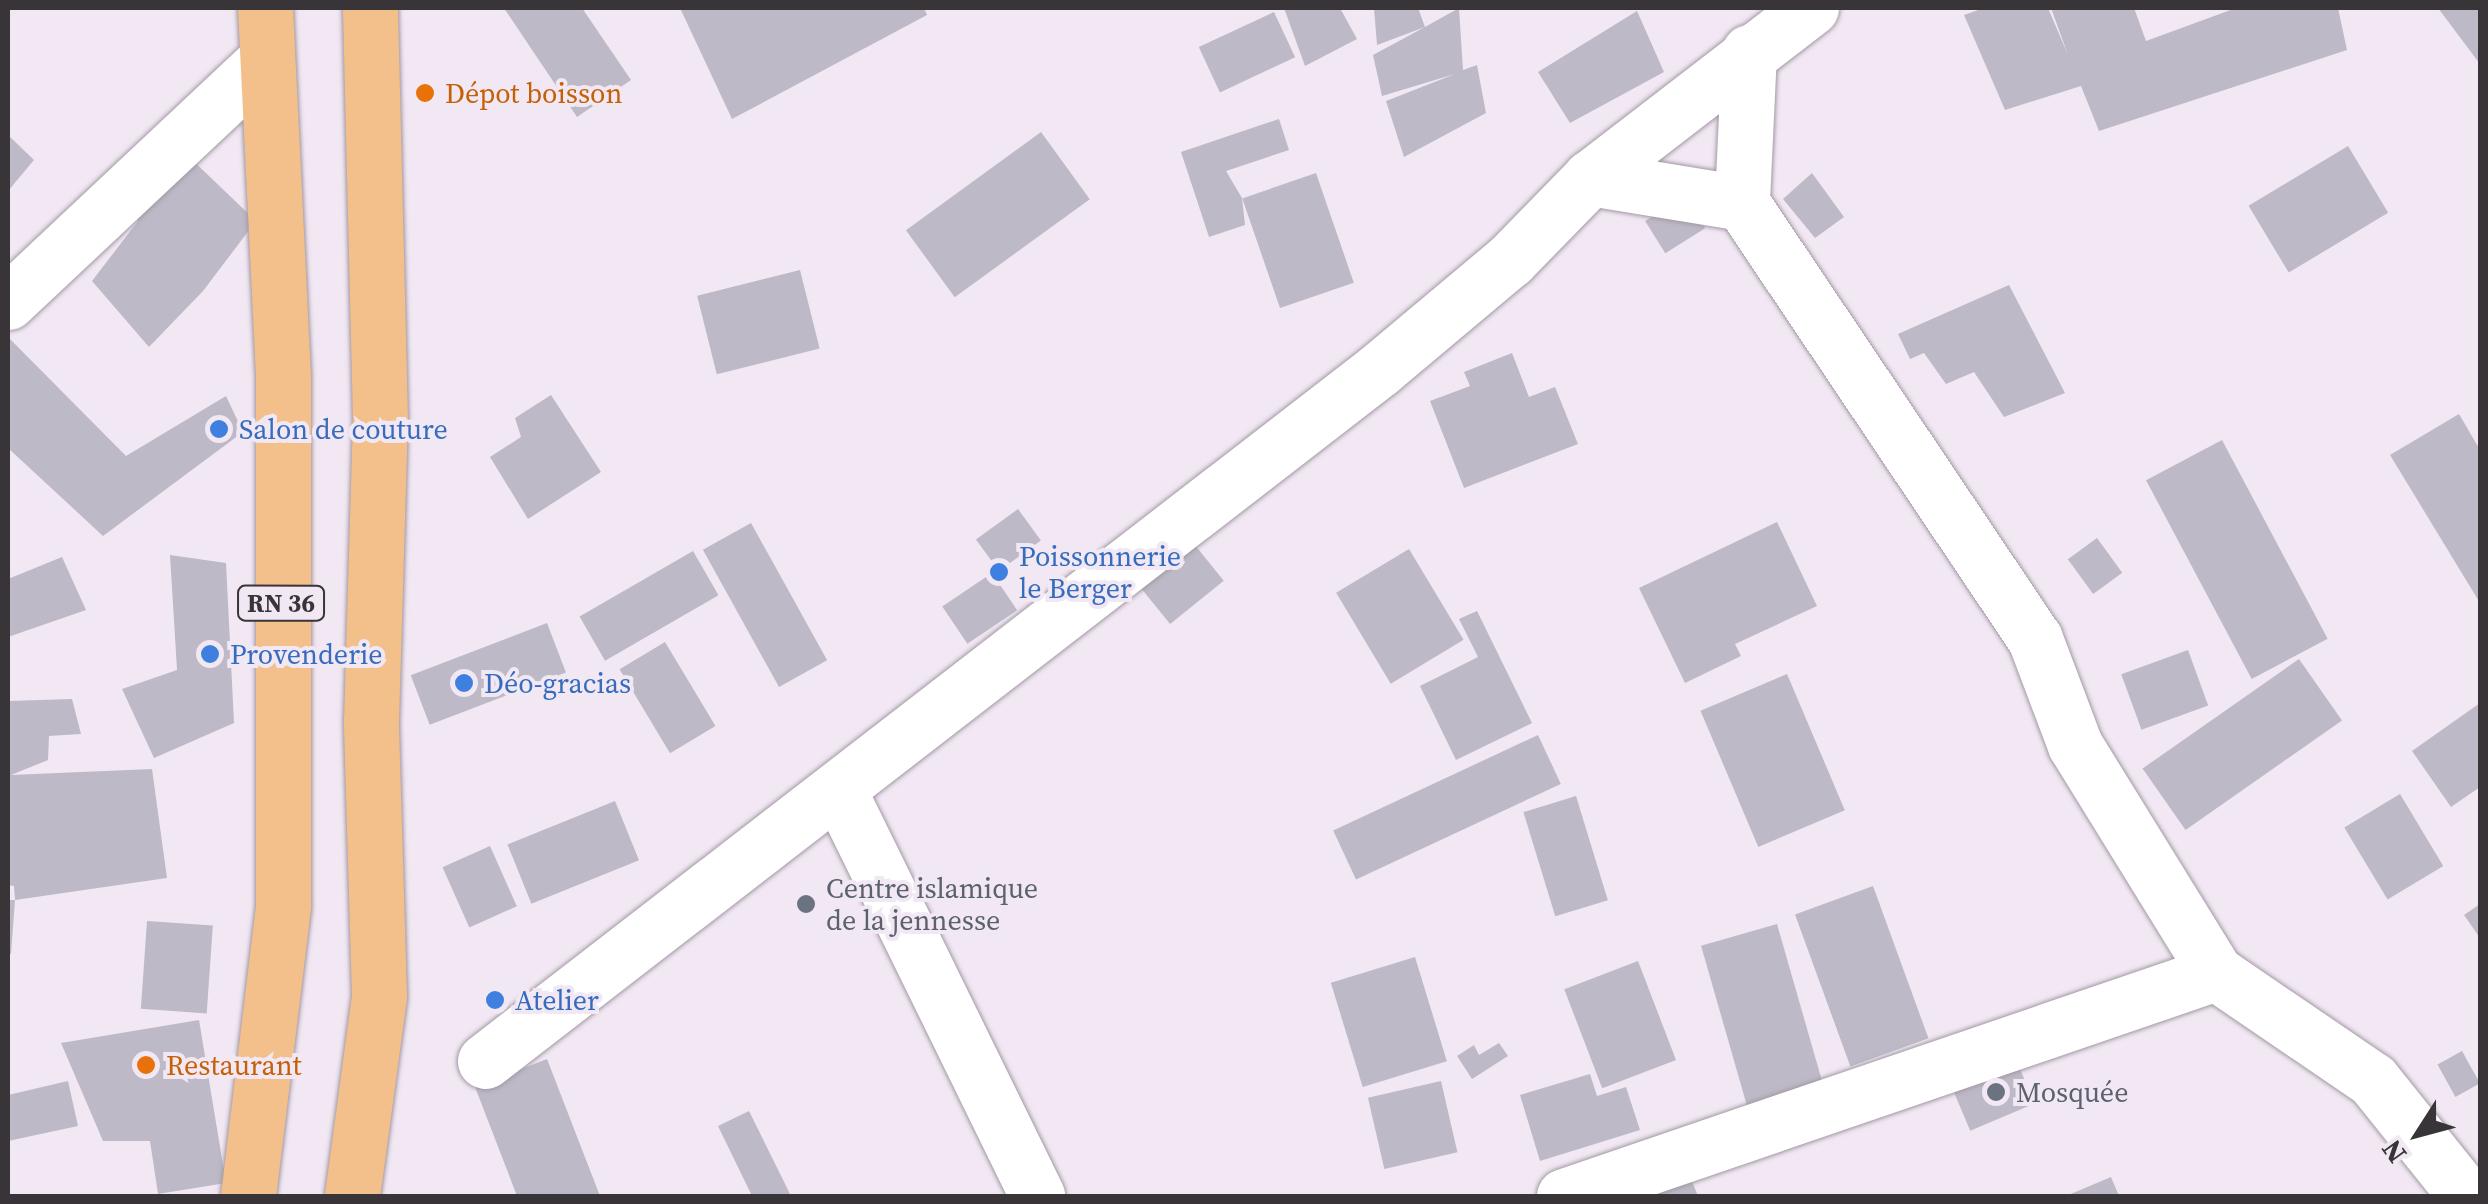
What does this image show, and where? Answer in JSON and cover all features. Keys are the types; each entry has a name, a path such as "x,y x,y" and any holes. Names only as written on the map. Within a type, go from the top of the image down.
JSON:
{"main road":[{"name":"RN 36","path":"248,1196 283,906 283,376 264,62 265,8"},
{"path":"352,1196 379,996 371,722 380,420 370,8"}],"street":[{"path":"485,1061 1456,307 1590,178 1811,8"},
{"path":"1749,52 1742,203 2035,639 2075,745 2216,973 2373,1080 2466,1196"},
{"path":"8,302 264,62"},
{"path":"1590,178 1742,203"},
{"path":"838,789 1036,1196"},
{"path":"1564,1196 2216,973"}],"building":[{"path":"504,8 582,8 631,80 577,117"},
{"path":"680,8 924,8 927,15 732,119"},
{"path":"1284,8 1340,8 1357,39 1305,66"},
{"path":"1374,8 1418,8 1425,27 1377,45"},
{"path":"1459,8 1463,70 1477,65 1486,113 1404,157 1386,101 1455,74 1382,96 1373,55"},
{"path":"1984,8 2048,8 2068,55 2051,8 2134,8 2146,41 2236,8 2338,8 2347,50 2099,131 2081,86 2005,110 1964,15"},
{"path":"2438,8 2480,8 2480,64"},
{"path":"1637,11 1664,72 1570,123 1538,72"},
{"path":"1274,12 1295,57 1220,92 1199,47"},
{"path":"1279,119 1289,150 1226,171 1242,198 1245,225 1209,237 1181,152"},
{"path":"1041,132 1090,199 955,297 906,230"},
{"path":"8,135 34,160 8,191"},
{"path":"2348,146 2388,213 2289,273 2249,206"},
{"path":"185,153 256,221 203,291 149,347 92,281 138,221 126,209"},
{"path":"1316,173 1354,283 1280,308 1242,198"},
{"path":"1812,173 1844,217 1815,238 1783,199"},
{"path":"1685,196 1705,228 1665,253 1645,221"},
{"path":"800,270 820,349 717,374 697,296"},
{"path":"2009,285 2065,393 2004,417 1974,372 1946,384 1924,353 1910,359 1898,334"},
{"path":"8,337 126,456 226,396 243,432 103,536 8,448"},
{"path":"1512,353 1529,397 1555,387 1578,444 1464,488 1430,401 1470,386 1464,372"},
{"path":"551,395 601,472 528,519 490,457 521,437 515,418"},
{"path":"2459,414 2480,450 2480,603 2390,455"},
{"path":"2222,440 2328,639 2252,679 2146,480"},
{"path":"1018,509 1041,541 999,571 976,540"},
{"path":"1777,522 1817,606 1735,644 1741,656 1685,683 1639,588"},
{"path":"751,523 827,660 779,687 703,550"},
{"path":"1186,534 1224,581 1170,624 1132,577"},
{"path":"2097,538 2122,573 2093,594 2068,559"},
{"path":"1409,549 1464,640 1391,684 1336,593"},
{"path":"693,551 718,595 605,661 580,616"},
{"path":"170,555 226,563 234,723 154,758 122,689 177,670"},
{"path":"62,557 86,610 8,637 8,579"},
{"path":"992,573 1017,610 967,644 942,607"},
{"path":"1477,611 1532,723 1456,760 1420,686 1478,657 1459,619"},
{"path":"547,623 566,672 430,725 411,675"},
{"path":"665,642 715,726 670,753 620,669"},
{"path":"2188,650 2208,705 2141,730 2121,674"},
{"path":"2299,659 2342,720 2186,830 2143,769"},
{"path":"1787,674 1845,810 1758,847 1700,711"},
{"path":"72,699 81,734 49,736 48,760 11,775 152,769 167,878 15,900 14,886 8,885 8,701"},
{"path":"2480,703 2480,787 2451,807 2412,751"},
{"path":"1538,735 1561,784 1356,879 1333,831"},
{"path":"2400,794 2443,866 2388,899 2344,827"},
{"path":"1576,796 1608,900 1555,916 1523,812"},
{"path":"615,801 639,860 531,904 507,844"},
{"path":"490,846 517,906 469,927 442,867"},
{"path":"1873,886 1928,1038 1850,1067 1795,914"},
{"path":"8,900 15,900 11,954 8,954"},
{"path":"2480,904 2480,938 2464,915"},
{"path":"147,921 213,926 207,1013 141,1009"},
{"path":"1777,924 1823,1085 1747,1106 1701,946"},
{"path":"1415,957 1447,1061 1363,1087 1331,983"},
{"path":"1638,961 1676,1060 1602,1088 1564,989"},
{"path":"199,1020 226,1183 158,1194 150,1141 103,1141 61,1043"},
{"path":"1499,1043 1508,1056 1472,1079 1457,1056 1474,1045 1479,1055"},
{"path":"2012,1050 2035,1103 1970,1131 1948,1077"},
{"path":"2462,1051 2480,1083 2455,1097 2438,1065"},
{"path":"547,1059 600,1196 517,1196 475,1087"},
{"path":"1590,1074 1597,1096 1626,1087 1640,1130 1540,1161 1520,1095"},
{"path":"68,1081 78,1126 8,1141 8,1095"},
{"path":"1441,1081 1457,1152 1384,1169 1368,1098"},
{"path":"749,1111 791,1196 752,1196 718,1126"},
{"path":"1689,1174 1698,1196 1638,1196"},
{"path":"2111,1177 2119,1196 2066,1196"}],"place":[{"name":"Dépot boisson","path":"425,93"},
{"name":"Salon de couture","path":"219,429"},
{"name":"Poissonnerie le Berger","path":"999,572"},
{"name":"Provenderie","path":"210,654"},
{"name":"Déo-gracias","path":"464,683"},
{"name":"Centre islamique de la jennesse","path":"806,904"},
{"name":"Atelier","path":"495,1000"},
{"name":"Restaurant","path":"146,1065"},
{"name":"Mosquée","path":"1996,1092"}]}
